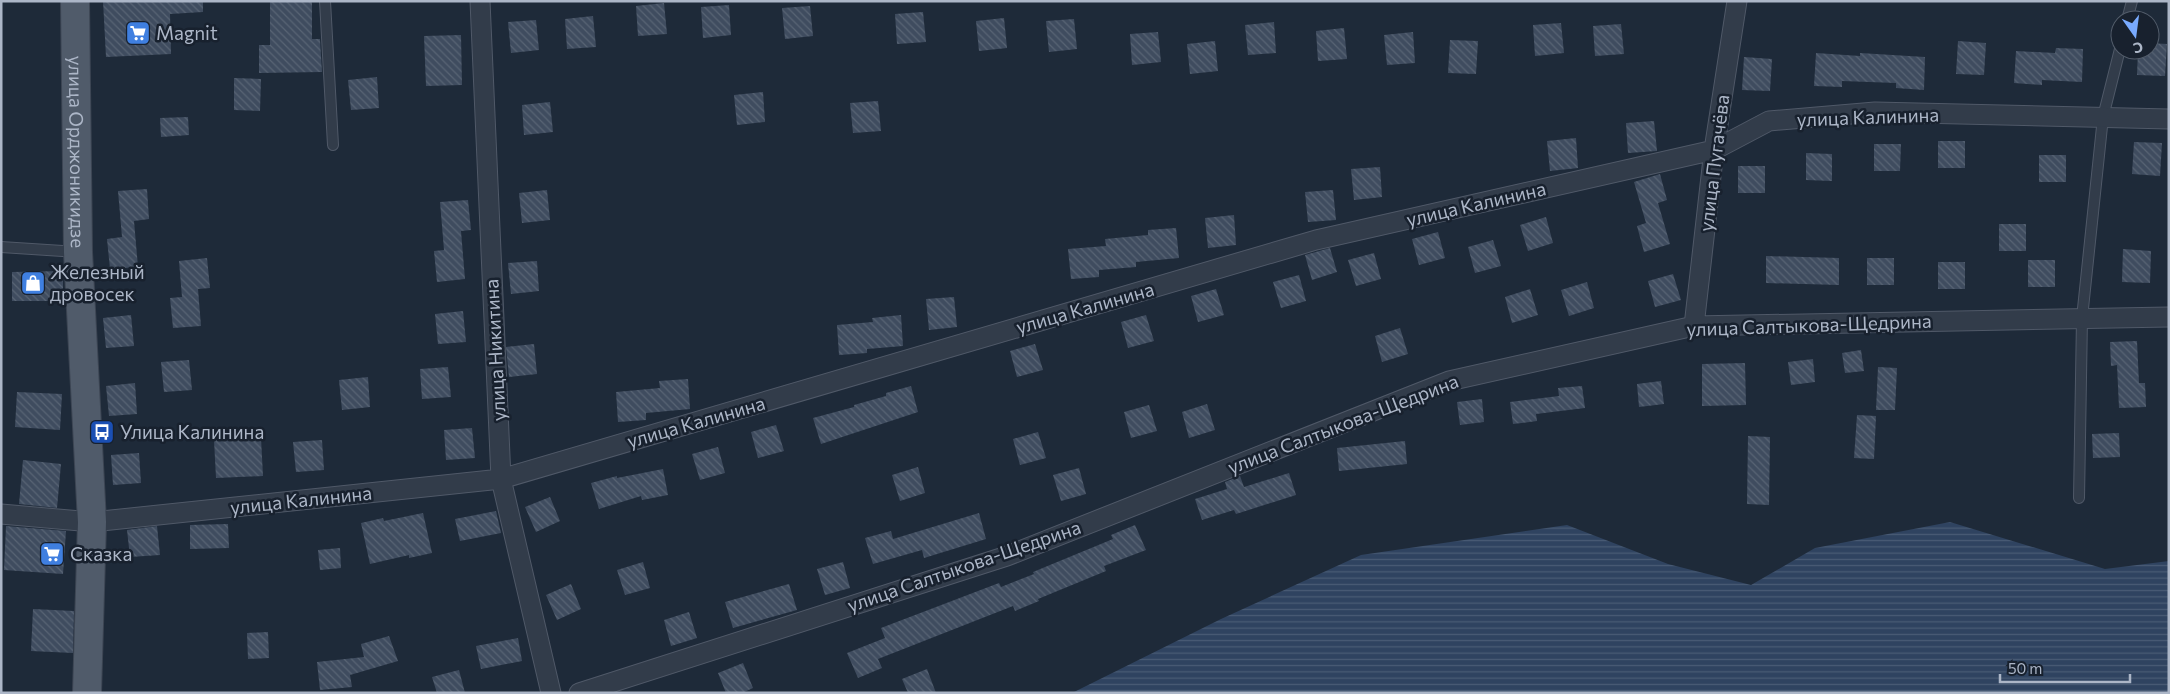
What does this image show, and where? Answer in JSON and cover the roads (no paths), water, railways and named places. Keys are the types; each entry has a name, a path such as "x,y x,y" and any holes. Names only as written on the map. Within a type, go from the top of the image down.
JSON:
{"main road":[{"name":"улица Орджоникидзе","path":"75,1 78,252 92,522 87,693"}],"street":[{"name":"улица Никитина","path":"480,1 501,479 551,693"},
{"name":"улица Пугачёва","path":"1694,326 1714,150 1737,1"},
{"name":"улица Калинина","path":"1,514 92,522 501,479 1316,240 1714,150 1770,121 1875,112 2169,119"},
{"name":"улица Салтыкова-Щедрина","path":"580,693 1007,556 1449,381 1694,326 2169,317"}],"lane":[{"path":"325,1 333,145"},
{"path":"2079,498 2082,318 2103,117 2117,60"},
{"path":"1,247 78,252"}],"water":[{"path":"1950,522 2105,569 2169,561 2169,693 1072,693 1221,619 1361,555 1567,525 1668,564 1751,585 1815,548"}],"place":[{"name":"Magnit","path":"138,33"},
{"name":"Железный дровосек","path":"33,283"},
{"name":"Улица Калинина","path":"102,432"},
{"name":"Сказка","path":"52,554"}]}
